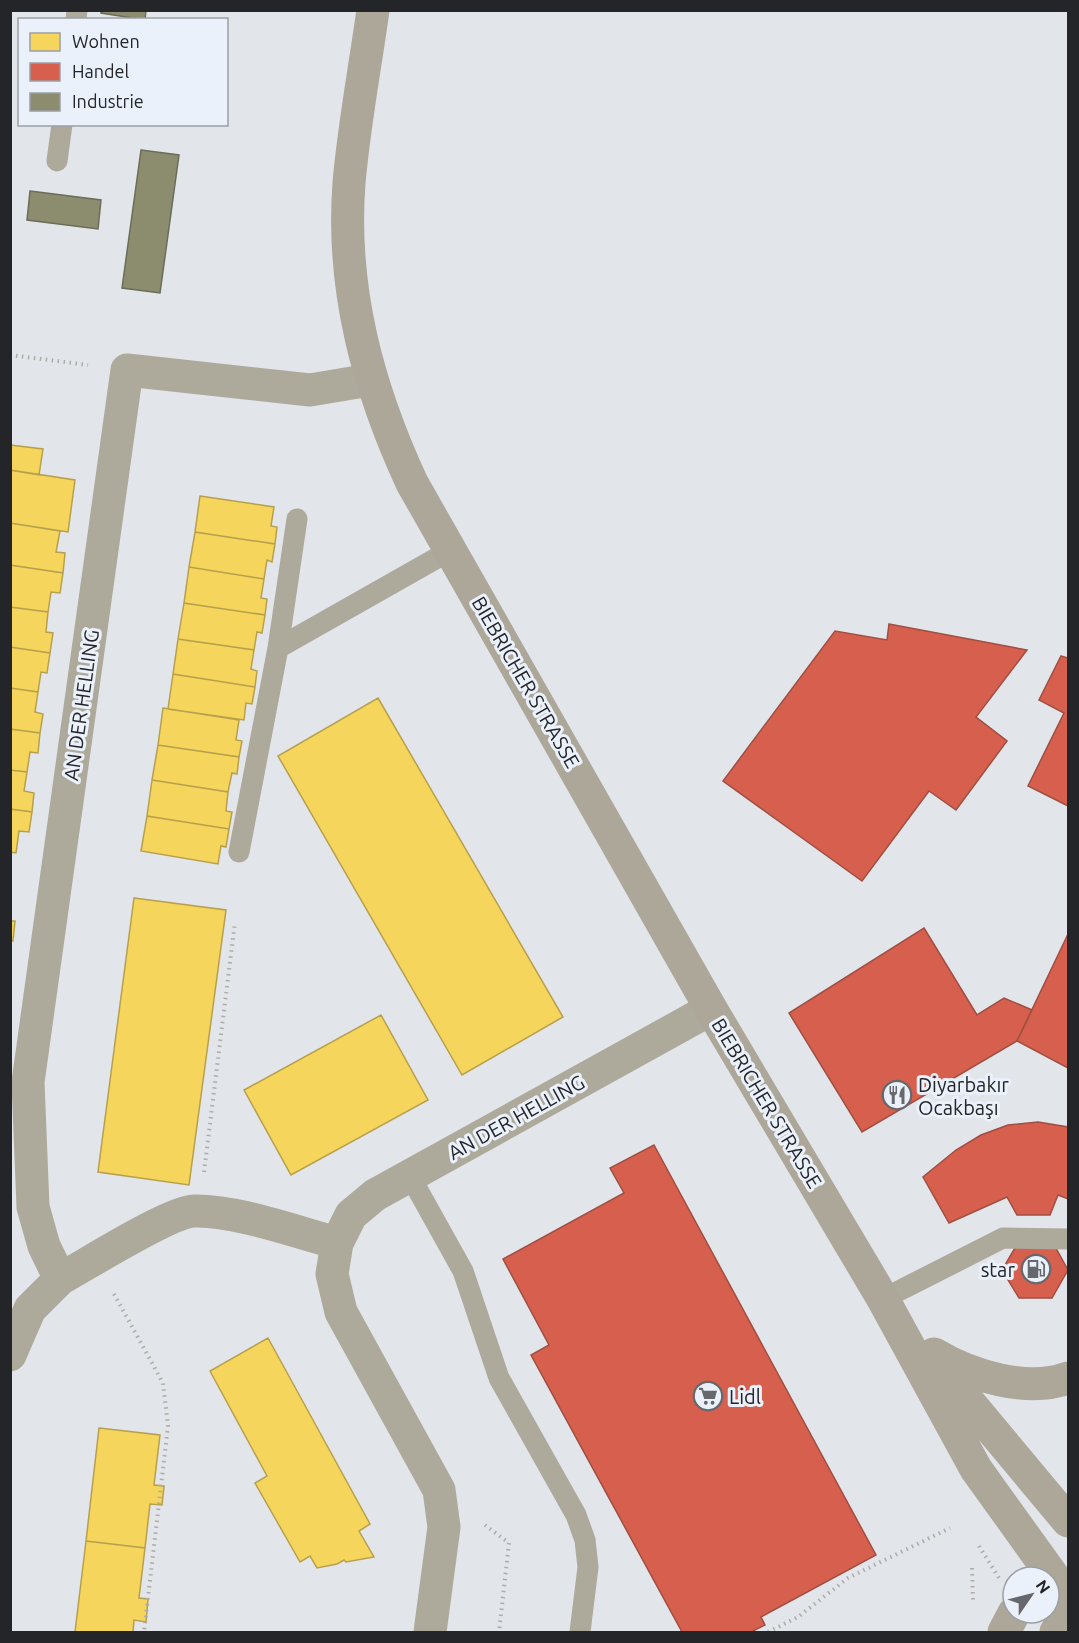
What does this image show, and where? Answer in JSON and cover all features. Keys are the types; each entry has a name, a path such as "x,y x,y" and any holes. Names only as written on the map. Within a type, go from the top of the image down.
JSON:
{"street":[{"name":"BIEBRICHER STRASSE","path":"373,10 349,182 348,231 357,326 370,380 387,428 412,483 711,1009 883,1299 976,1469 1035,1565"},
{"path":"127,370 309,390 370,380"},
{"name":"AN DER HELLING","path":"60,1279 44,1246 33,1207 28,1082 127,370"},
{"name":"AN DER HELLING","path":"430,1632 444,1527 439,1490 341,1312 332,1274 337,1243 351,1215 375,1195 711,1009"},
{"path":"10,1355 30,1309 60,1279 168,1219 198,1212 224,1214 337,1243"},
{"name":"BIEBRICHER STRASSE","path":"883,1299 1067,1516"},
{"path":"924,1349 946,1361 990,1377 1050,1385 1068,1378"},
{"path":"1041,1565 1067,1516"},
{"path":"1056,1632 1068,1611"}],"lane":[{"path":"57,161 62,126"},
{"path":"239,852 278,648 297,519"},
{"path":"278,648 451,550"},
{"path":"410,1176 463,1270 499,1378 576,1515 585,1540 588,1567 580,1632"},
{"path":"883,1299 1003,1238 1068,1239"}],"path":[{"path":"10,355 127,370"},
{"path":"198,1212 236,922"},
{"path":"95,1260 163,1383 168,1426 144,1632"},
{"path":"439,1490 509,1543 499,1632"},
{"path":"768,1632 798,1617 848,1578 950,1528"}],"building: Wohnen":[{"path":"10,445 43,449 39,475 10,470"},
{"path":"10,470 75,480 68,532 10,523"},
{"path":"200,496 274,507 271,526 277,527 275,544 195,532"},
{"path":"10,523 60,531 56,552 65,553 63,573 10,565"},
{"path":"195,532 275,544 272,562 267,560 264,579 189,567"},
{"path":"10,565 63,573 60,593 51,592 48,612 10,607"},
{"path":"189,567 264,579 261,598 267,599 265,615 184,603"},
{"path":"184,603 265,615 262,633 257,632 254,650 178,639"},
{"path":"10,607 48,612 46,632 53,633 50,653 10,647"},
{"path":"178,639 254,650 251,669 257,671 255,687 173,674"},
{"path":"10,647 50,653 47,673 41,672 38,692 10,688"},
{"path":"173,674 255,687 252,704 246,703 244,720 168,709"},
{"path":"10,688 38,692 35,712 43,714 40,733 10,729"},
{"path":"378,698 563,1017 462,1075 278,756"},
{"path":"163,708 239,720 236,740 242,741 239,757 158,745"},
{"path":"10,729 40,733 38,753 30,752 27,772 10,770"},
{"path":"158,745 239,757 237,774 232,773 228,792 152,780"},
{"path":"10,770 27,772 24,791 34,793 32,812 10,809"},
{"path":"152,780 228,792 226,811 232,812 229,829 147,816"},
{"path":"10,809 32,812 29,832 19,831 16,853 10,852"},
{"path":"147,816 229,829 226,847 221,846 218,864 141,851"},
{"path":"134,898 226,910 189,1185 98,1172"},
{"path":"10,921 15,921 13,941 10,941"},
{"path":"381,1015 428,1100 291,1175 244,1090"},
{"path":"268,1338 370,1524 359,1531 374,1557 346,1562 344,1560 337,1564 317,1568 310,1556 300,1562 255,1483 267,1476 210,1371"},
{"path":"99,1428 160,1435 154,1485 164,1486 162,1505 150,1504 145,1548 86,1541"},
{"path":"86,1541 145,1548 139,1598 148,1599 146,1622 134,1620 133,1632 75,1632"}],"building: Handel":[{"path":"889,624 1027,650 976,717 1007,741 956,810 929,791 862,881 723,781 835,631 887,640"},
{"path":"1061,656 1068,658 1068,806 1028,786 1064,713 1039,700"},
{"path":"924,928 977,1015 1004,998 1032,1010 1017,1041 862,1132 789,1013"},
{"path":"1068,934 1068,1068 1017,1041"},
{"path":"1038,1122 1068,1127 1068,1199 1058,1195 1050,1215 1017,1215 1007,1197 949,1223 923,1177 956,1150 981,1135 1008,1125"},
{"path":"654,1145 876,1555 761,1617 765,1625 751,1632 682,1632 531,1355 549,1345 503,1259 624,1193 610,1168"},
{"path":"1019,1241 1052,1241 1068,1270 1052,1298 1019,1298 1002,1270"}],"building: Industrie":[{"path":"101,10 146,10 145,18 101,13"},
{"path":"141,150 179,155 160,293 122,288"},
{"path":"30,191 101,200 98,229 27,220"}],"place":[{"name":"Diyarbakır Ocakbaşı","path":"897,1095"},
{"name":"star","path":"1036,1269"},
{"name":"Lidl","path":"708,1396"}]}
